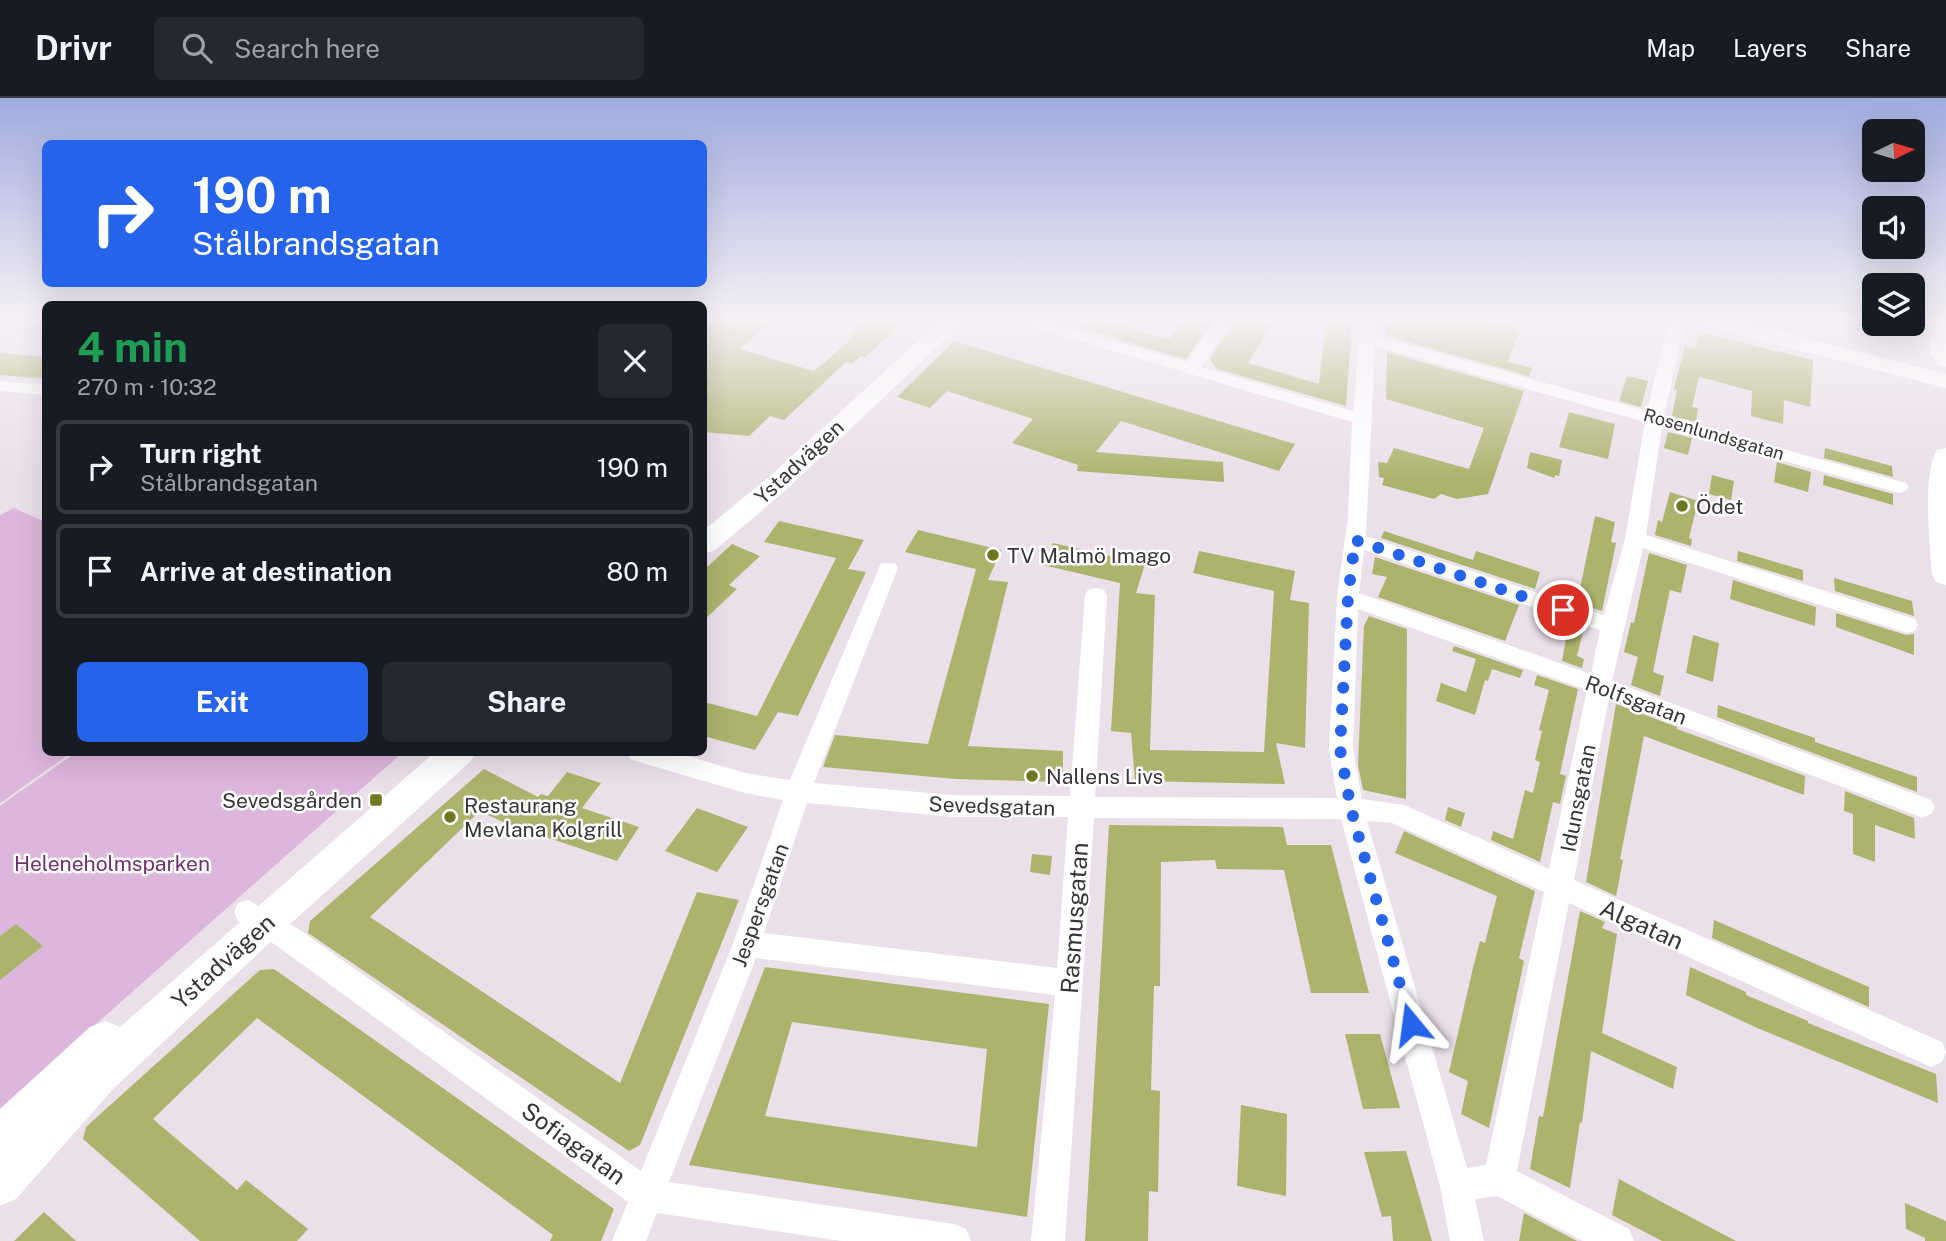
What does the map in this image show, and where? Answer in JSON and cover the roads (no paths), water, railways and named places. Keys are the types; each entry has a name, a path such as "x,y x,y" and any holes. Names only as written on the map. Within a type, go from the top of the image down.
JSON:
{"main road":[{"name":"Ystadvägen","path":"707,517 832,417 880,373"},
{"name":"Ystadvägen","path":"707,542 778,483 896,373"},
{"path":"1916,373 1946,381"},
{"path":"1946,389 1946,398"},
{"path":"1946,456 1942,494 1946,575"},
{"name":"Ystadvägen","path":"0,1183 98,1074 256,918 427,756"},
{"name":"Ystadvägen","path":"0,1139 87,1056 454,756"}],"street":[{"path":"1206,373 1361,419"},
{"path":"1364,373 1340,749 1351,809 1456,1186 1467,1241"},
{"name":"Rosenlundsgatan","path":"1493,373 1899,486"},
{"name":"Idunsgatan","path":"1499,1179 1561,888 1612,626 1635,539 1654,417 1664,373"},
{"path":"0,386 42,390"},
{"path":"1635,539 1907,625"},
{"path":"1355,540 1612,626"},
{"name":"Jespersgatan","path":"629,1241 747,944 798,792 888,568"},
{"name":"Rasmusgatan","path":"1048,1241 1070,983 1096,595"},
{"name":"Rolfsgatan","path":"1348,597 1601,686 1922,807"},
{"name":"Sevedsgatan","path":"653,756 745,783 798,792 953,806 1351,809"},
{"name":"Algatan","path":"1351,809 1395,813 1931,1052"},
{"name":"Sofiagatan","path":"256,918 646,1195 954,1241"},
{"path":"747,944 1070,983"},
{"path":"1456,1186 1499,1179 1617,1241"}],"place":[{"name":"Ödet","path":"1682,506"},
{"name":"TV Malmö Imago","path":"993,555"},
{"name":"Nallens Livs","path":"1032,776"},
{"name":"Sevedsgården","path":"376,800"},
{"name":"Restaurang Mevlana Kolgrill","path":"450,817"}],"park label":[{"name":"Heleneholmsparken","path":"112,863"}]}
